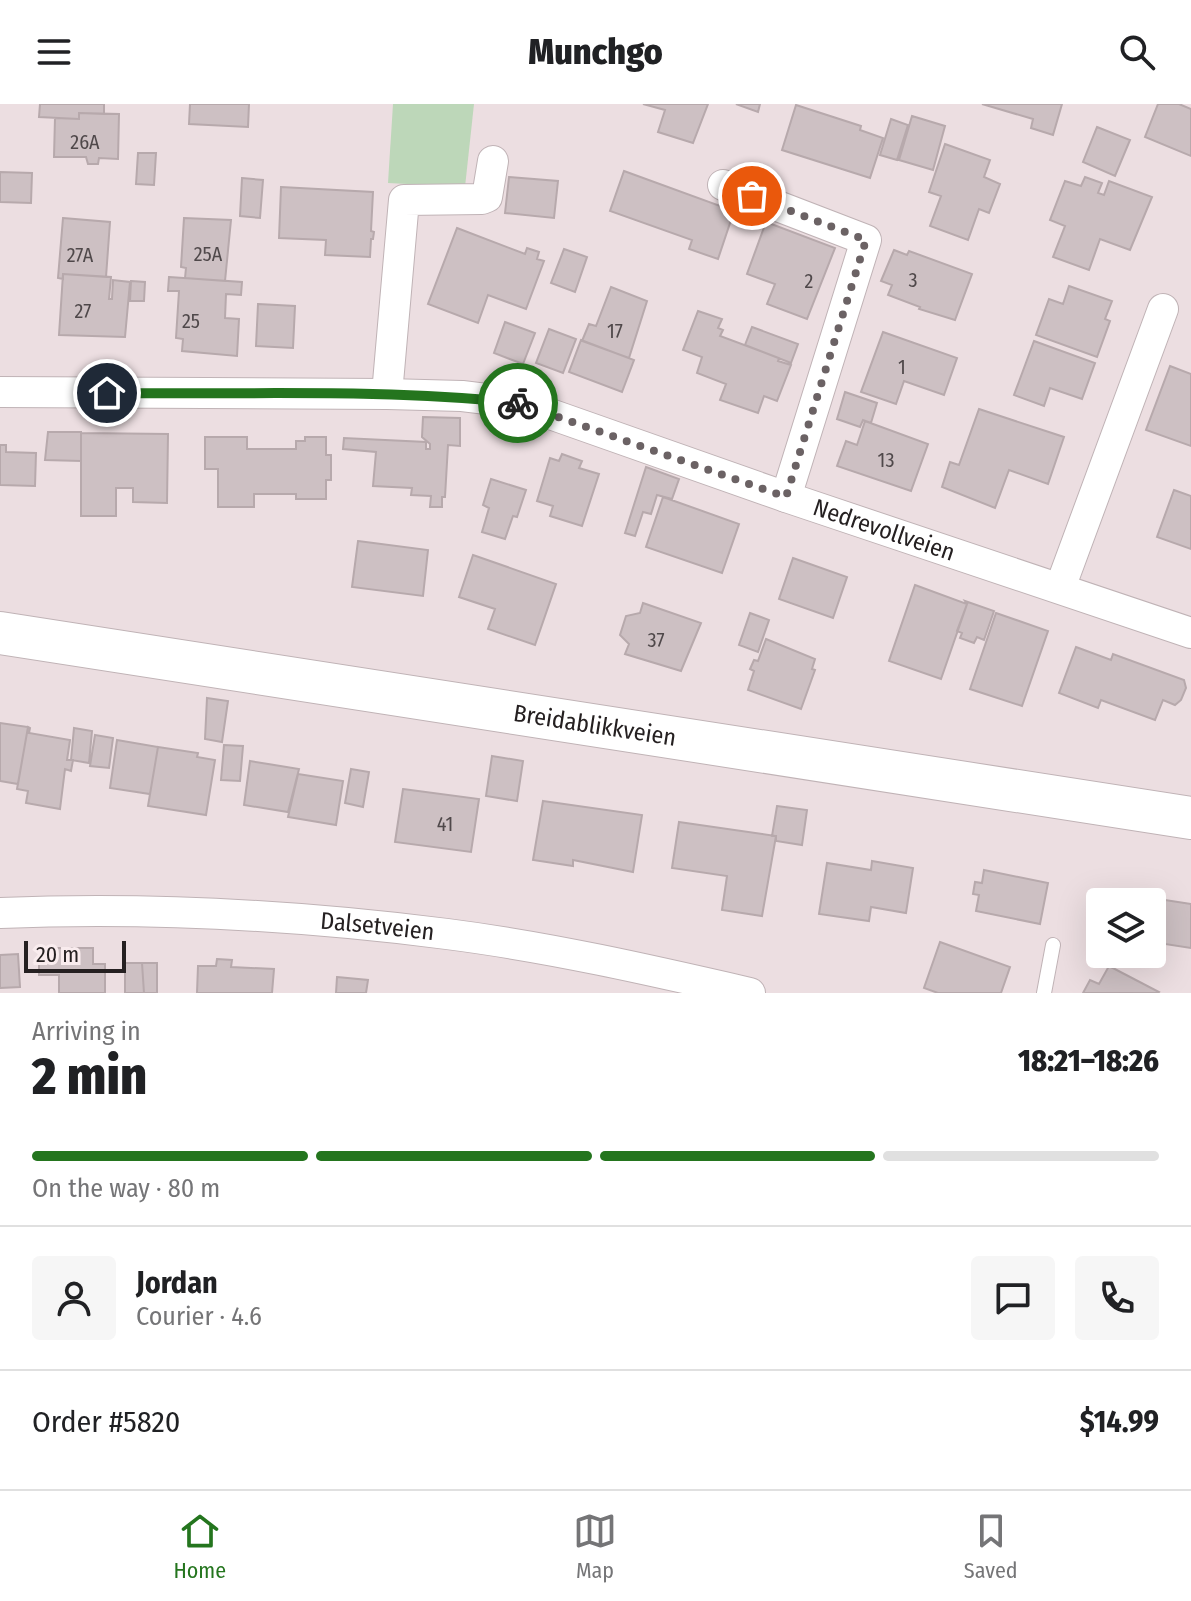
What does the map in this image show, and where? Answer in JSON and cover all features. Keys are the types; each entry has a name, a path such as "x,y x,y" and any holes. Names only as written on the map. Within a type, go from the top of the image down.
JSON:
{"main road":[{"name":"Breidablikkveien","path":"0,633 1191,818"}],"street":[{"path":"387,394 404,200 487,197 493,161"},
{"path":"723,185 866,240 786,497"},
{"path":"1060,588 1163,309"},
{"name":"Nedrevollveien","path":"0,392 387,394 462,396 519,403 786,497 1191,633"},
{"name":"Dalsetveien","path":"0,913 226,912 369,925 450,935 597,961 750,993"}],"lane":[{"path":"1044,993 1053,945"}],"green space":[{"path":"393,104 474,104 465,187 388,183"}],"building":[{"path":"40,104 104,104 104,114 79,113 79,119 39,117"},
{"path":"190,104 249,104 248,127 189,124"},
{"path":"643,104 708,104 693,143 658,132 665,110"},
{"path":"736,104 760,104 758,112"},
{"path":"982,104 1062,104 1053,135 1031,128 1033,119"},
{"path":"1158,104 1179,104 1191,109 1191,156 1145,137"},
{"path":"796,105 861,126 860,130 883,138 870,178 782,150"},
{"path":"79,113 119,114 118,159 99,158 98,164 88,164 86,157 54,157 55,118 79,119"},
{"path":"912,116 945,126 933,170 899,160"},
{"path":"891,119 908,125 897,160 880,155"},
{"path":"1097,127 1130,140 1115,176 1083,162"},
{"path":"945,144 990,160 984,177 1000,184 989,213 979,209 968,240 930,226 941,196 929,192"},
{"path":"138,153 156,153 154,185 136,184"},
{"path":"624,171 734,211 718,259 689,249 692,240 610,211"},
{"path":"0,172 32,173 31,203 0,202"},
{"path":"509,177 558,181 554,218 505,213"},
{"path":"1085,177 1102,183 1098,193 1104,195 1109,181 1152,197 1130,250 1100,239 1089,270 1053,257 1065,226 1050,220 1065,181 1081,186"},
{"path":"242,178 263,180 260,218 240,216"},
{"path":"281,187 373,192 371,231 374,232 370,257 325,255 326,240 279,238"},
{"path":"63,218 110,222 106,277 63,274 63,279 58,278"},
{"path":"184,218 231,220 225,281 185,278 186,268 181,267"},
{"path":"766,222 835,248 807,319 767,304 775,284 747,274"},
{"path":"457,228 525,254 527,248 539,252 537,259 544,261 526,309 488,295 478,323 428,304"},
{"path":"564,249 587,257 575,292 551,283"},
{"path":"894,250 907,255 909,251 972,274 955,320 888,295 892,285 881,281"},
{"path":"63,274 111,277 109,299 112,299 113,280 130,282 125,337 59,335"},
{"path":"169,277 242,282 241,295 226,294 225,318 239,319 237,356 182,351 183,339 176,338 179,291 168,291"},
{"path":"131,281 145,282 144,301 130,301"},
{"path":"1069,286 1112,301 1105,319 1110,321 1097,357 1036,335 1049,299 1063,304"},
{"path":"611,287 647,301 629,358 582,341 589,324 596,326"},
{"path":"258,304 295,306 293,348 256,346"},
{"path":"698,311 722,319 718,328 723,330 720,336 791,365 777,401 764,396 758,413 720,400 726,384 697,373 702,357 683,350"},
{"path":"505,322 535,333 523,364 494,353"},
{"path":"752,327 798,344 791,363 745,345"},
{"path":"549,329 576,339 563,373 536,363"},
{"path":"883,332 957,358 944,395 904,381 896,404 861,392"},
{"path":"581,340 634,360 622,392 569,372"},
{"path":"1034,341 1095,363 1082,399 1050,388 1044,406 1014,395"},
{"path":"1170,366 1191,374 1191,446 1146,430"},
{"path":"845,392 877,403 871,423 863,420 860,427 837,419"},
{"path":"979,409 1064,437 1048,484 1009,470 995,508 942,487 950,462 959,465"},
{"path":"423,417 460,418 460,446 448,445 442,507 430,507 431,496 411,495 412,488 373,486 376,452 343,449 344,438 426,442 426,449 430,449 430,444 422,437"},
{"path":"865,421 928,444 911,491 837,466 846,441 857,445"},
{"path":"48,432 81,432 81,461 45,460"},
{"path":"81,433 168,434 167,503 133,502 133,488 116,488 116,516 81,516"},
{"path":"205,437 247,437 247,449 296,449 296,441 305,441 305,437 326,437 326,455 331,455 331,480 326,480 326,499 296,499 296,494 254,494 254,507 218,507 218,469 205,469"},
{"path":"0,445 6,445 6,452 36,453 35,486 0,485"},
{"path":"562,454 582,461 579,468 599,474 582,526 550,516 553,506 537,501 550,458 559,461"},
{"path":"646,467 679,479 672,499 657,495 651,514 643,512 635,536 625,533"},
{"path":"491,479 526,490 505,539 482,532 489,508 483,505"},
{"path":"1174,490 1191,496 1191,549 1157,537"},
{"path":"663,497 739,524 722,573 646,547"},
{"path":"358,541 428,550 423,596 352,587"},
{"path":"473,555 556,584 535,645 488,629 495,609 459,597"},
{"path":"793,558 847,577 833,618 779,599"},
{"path":"915,585 967,604 941,679 889,661"},
{"path":"965,601 994,611 984,640 977,637 974,643 960,638 962,633 957,631 967,604"},
{"path":"643,603 701,623 681,671 625,654 629,644 620,635 626,616 640,613"},
{"path":"750,613 769,620 758,652 739,645"},
{"path":"996,613 1048,631 1022,706 970,689"},
{"path":"766,639 815,659 812,669 815,670 801,709 748,690 754,671 750,669 754,660 758,661"},
{"path":"1076,647 1111,660 1113,654 1184,680 1186,688 1181,700 1175,705 1163,700 1155,720 1101,700 1098,708 1059,693"},
{"path":"207,698 228,701 222,742 205,739"},
{"path":"0,723 28,727 18,784 0,781"},
{"path":"28,727 29,733 70,740 67,760 73,760 71,771 65,769 60,809 26,803 28,791 17,789"},
{"path":"74,728 92,731 89,763 71,760"},
{"path":"95,735 113,738 109,768 90,766"},
{"path":"117,740 158,747 150,794 110,788"},
{"path":"224,745 243,746 240,781 221,780"},
{"path":"158,747 198,753 197,757 215,760 206,815 148,806"},
{"path":"492,756 523,761 517,801 486,796"},
{"path":"250,761 299,769 288,812 244,805"},
{"path":"351,769 369,772 363,807 345,803"},
{"path":"298,774 343,781 336,825 288,817"},
{"path":"403,789 479,799 471,852 395,842"},
{"path":"543,801 642,815 633,872 573,860 573,866 533,860"},
{"path":"777,806 807,810 802,845 776,841 776,836 772,836"},
{"path":"679,822 776,836 762,916 722,910 727,876 672,868"},
{"path":"872,861 913,868 906,913 871,907 869,921 819,914 827,863 871,870"},
{"path":"984,870 1048,883 1040,924 976,911 979,895 973,894 975,882 982,883"},
{"path":"1166,900 1191,904 1191,948 1166,944"},
{"path":"940,942 1010,967 1001,993 938,993 924,988"},
{"path":"39,948 93,948 93,964 105,964 105,993 59,993 59,975 39,975"},
{"path":"18,954 20,987 0,988 0,955"},
{"path":"217,959 232,960 231,967 274,969 272,993 197,993 198,966 216,966"},
{"path":"125,963 142,963 144,993 125,993"},
{"path":"142,963 157,963 157,993 144,993"},
{"path":"1108,968 1113,968 1159,992 1083,993 1090,980 1099,984"},
{"path":"337,977 368,980 366,993 336,993"}],"way so far":[{"path":"518,403 786,497 866,240 752,196"}],"route":[{"path":"107,393 387,394 462,396 518,403"}]}
